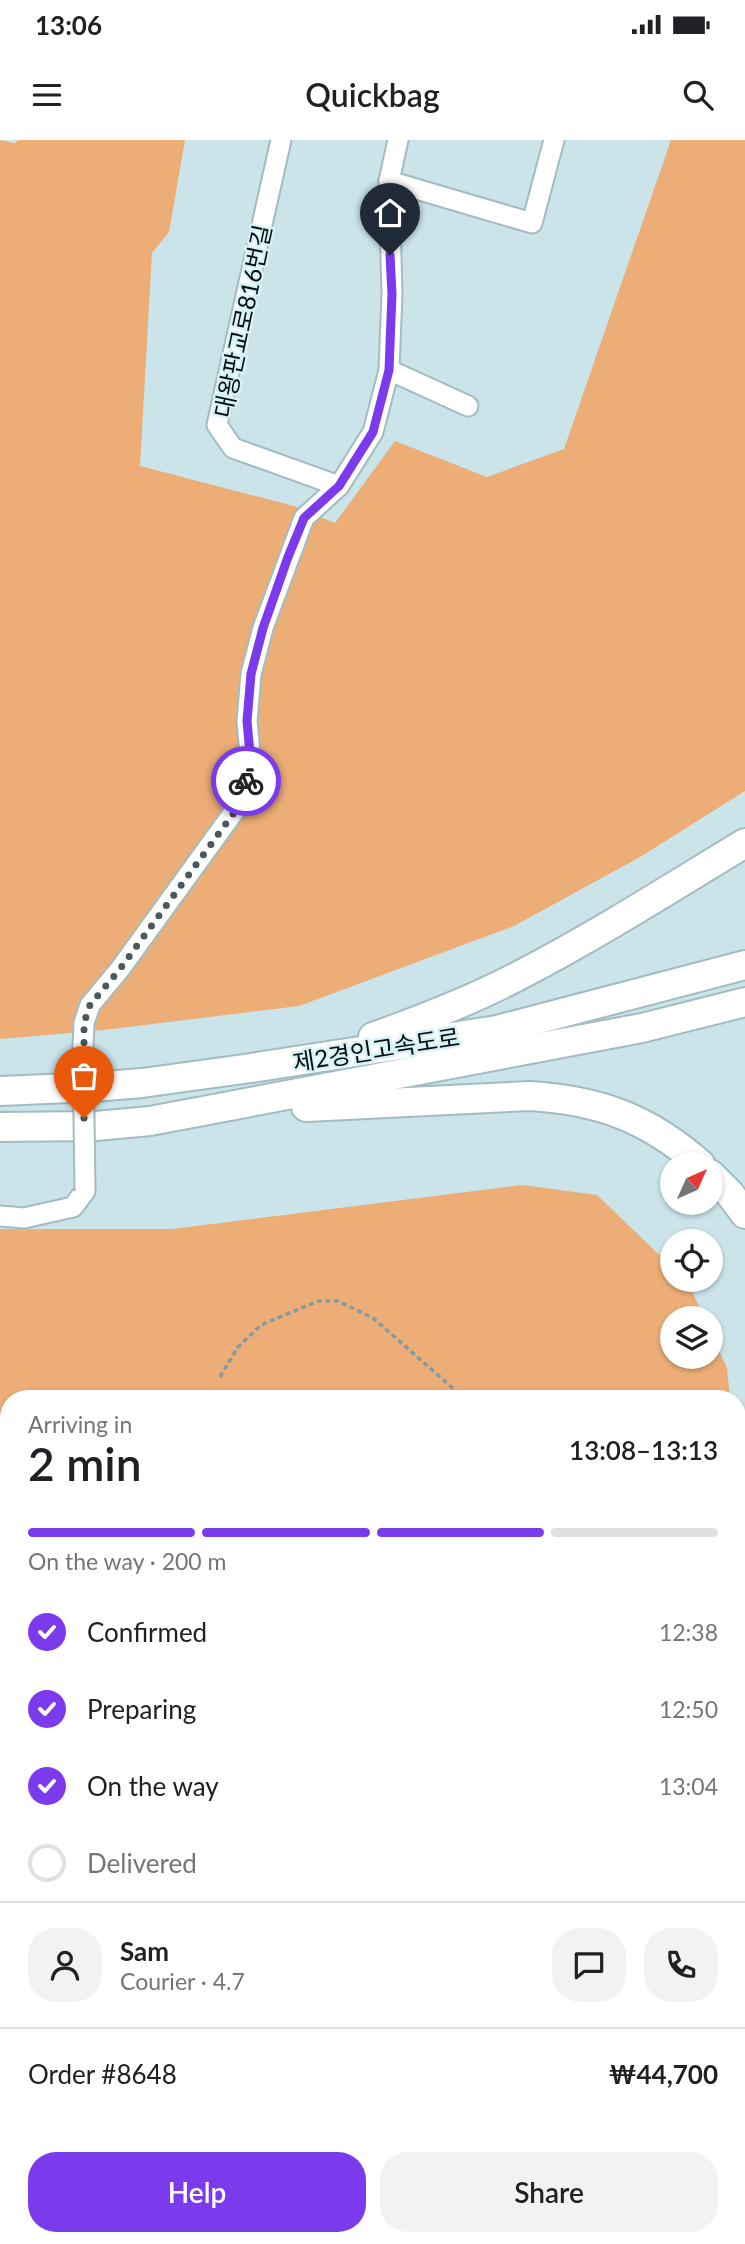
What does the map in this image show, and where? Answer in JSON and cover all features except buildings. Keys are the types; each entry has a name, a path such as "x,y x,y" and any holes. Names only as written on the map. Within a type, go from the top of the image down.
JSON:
{"highway":[{"path":"251,1068 317,1053 374,1036 472,998 519,976 604,929 745,843"},
{"name":"제2경인고속도로","path":"0,1091 105,1086 251,1068 497,1030 745,965"},
{"name":"제2경인고속도로","path":"0,1127 96,1126 150,1121 642,1028 745,1002"},
{"path":"205,1111 558,1097 592,1103 624,1114 685,1152"},
{"path":"723,1187 745,1214"}],"lane":[{"name":"대왕판교로816번길","path":"281,140 217,425 233,449 339,486"},
{"path":"0,1216 24,1218 73,1207 85,1191 83,1045 84,1023 90,1005 120,969 244,799 250,754 247,721 251,674 263,628 304,518 339,486 373,432 389,370 392,294 389,181 398,140"},
{"path":"389,181 531,223 554,140"},
{"path":"389,370 468,406"}],"path":[{"path":"220,1377 238,1347 261,1325 318,1301 338,1301 373,1318 455,1390"}],"shaded area":[{"path":"0,140 14,143 19,140 185,140 169,232 152,253 140,466 294,506 335,523 395,441 487,477 564,449 671,140 745,140 745,791 640,857 514,926 299,1006 104,1030 0,1039"},
{"path":"522,1185 597,1195 660,1255 660,1292 692,1292 699,1306 660,1306 660,1369 723,1369 723,1359 727,1368 729,1390 0,1390 0,1229 172,1229"}],"way so far":[{"path":"84,1118 84,1023 90,1005 120,969 244,799 246,781"}],"route":[{"path":"246,781 250,754 247,721 251,674 263,628 288,557 304,518 339,486 373,432 389,370 392,294 390,255"}]}
